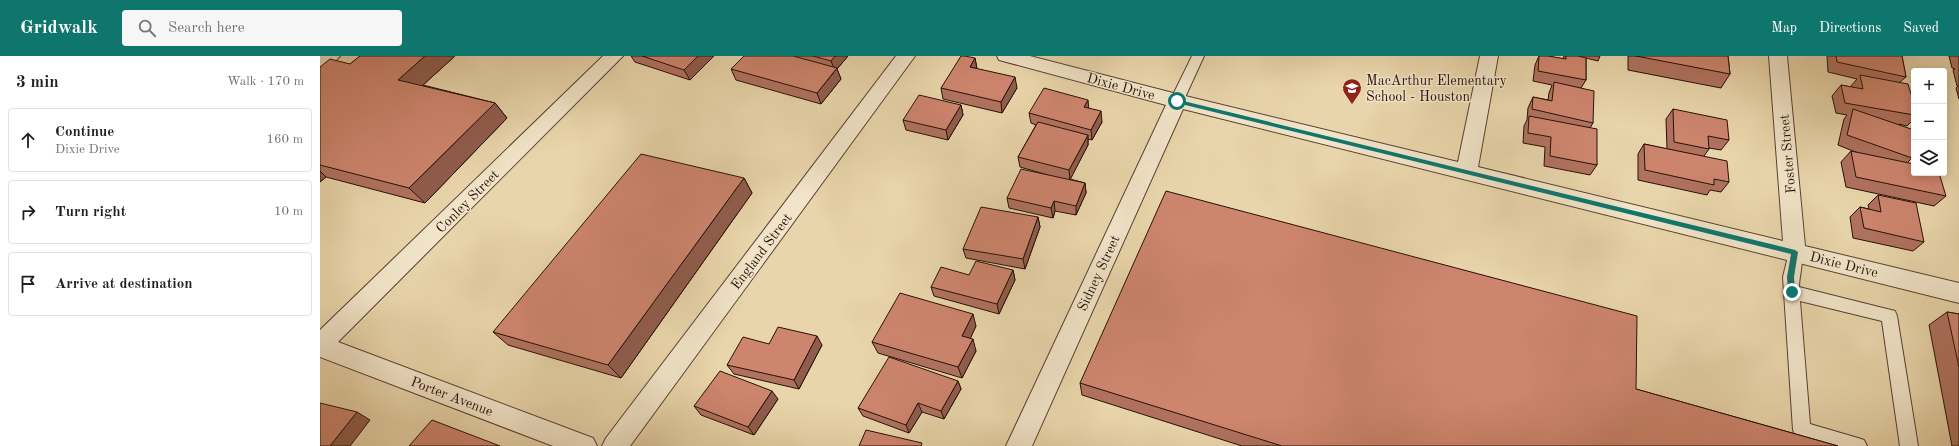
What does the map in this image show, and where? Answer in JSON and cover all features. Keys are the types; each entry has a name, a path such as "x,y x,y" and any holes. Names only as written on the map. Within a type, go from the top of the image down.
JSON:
{"street":[{"path":"320,65 331,56"},
{"name":"Conley Street","path":"320,346 614,56"},
{"name":"England Street","path":"615,446 906,56"},
{"name":"Dixie Drive","path":"1006,56 1177,101 1959,293"},
{"path":"1467,171 1489,56"},
{"name":"Foster Street","path":"1778,56 1795,252"},
{"name":"Sidney Street","path":"1019,446 1177,101"},
{"name":"Porter Avenue","path":"320,346 584,446"}],"lane":[{"path":"1177,101 1198,56"},
{"path":"1795,252 1791,277 1802,430 1858,446"},
{"path":"1792,292 1889,316 1909,446"}],"building":[{"path":"360,56 425,56 398,80 495,103 409,188 320,165 320,67 330,59 350,64"},
{"path":"642,56 698,56 684,70"},
{"path":"744,56 793,56 837,68 817,93 731,69"},
{"path":"813,56 835,56 831,61"},
{"path":"961,56 975,58 970,67 1015,77 1001,102 941,88"},
{"path":"1539,56 1566,59 1566,56 1586,58 1586,80 1538,71"},
{"path":"1636,56 1728,56 1730,74"},
{"path":"1836,56 1902,56 1906,77 1837,62"},
{"path":"1860,75 1908,84 1911,94 1911,114 1845,103 1841,85 1863,89"},
{"path":"1554,82 1594,91 1593,123 1532,109 1533,97 1552,101"},
{"path":"1044,88 1088,100 1084,107 1101,111 1091,130 1029,113"},
{"path":"919,95 961,105 946,130 903,120"},
{"path":"1673,109 1727,120 1729,140 1708,136 1709,149 1674,142"},
{"path":"1853,109 1911,129 1911,158 1847,135"},
{"path":"1529,116 1597,129 1597,165 1550,156 1551,137 1528,133"},
{"path":"1038,122 1088,135 1069,170 1018,157"},
{"path":"1644,144 1727,161 1729,182 1714,179 1714,185 1645,170"},
{"path":"1851,151 1911,163 1911,176 1940,176 1946,196 1856,177"},
{"path":"641,154 744,178 608,365 493,332"},
{"path":"1021,169 1085,183 1076,206 1054,201 1051,208 1007,198"},
{"path":"1166,191 1637,316 1636,389 1838,446 1282,446 1080,383"},
{"path":"1878,195 1916,203 1924,242 1864,228 1860,207 1881,212"},
{"path":"981,207 1038,217 1023,259 963,249"},
{"path":"976,261 1013,270 997,304 931,287 941,267 969,275"},
{"path":"900,293 973,314 962,336 973,339 958,367 872,342"},
{"path":"1947,312 1959,314 1959,367"},
{"path":"778,327 817,336 794,380 727,365 743,337 769,344"},
{"path":"889,357 958,381 941,411 918,403 906,425 858,408"},
{"path":"720,371 772,391 748,427 694,406"},
{"path":"320,403 357,412 330,446 320,446"},
{"path":"432,420 500,446 409,446"},
{"path":"866,430 922,443 921,446 859,446"}],"place":[{"name":"MacArthur Elementary School - Houston","path":"1352,105"}],"route":[{"path":"1177,101 1795,252 1791,277 1792,292"}]}
